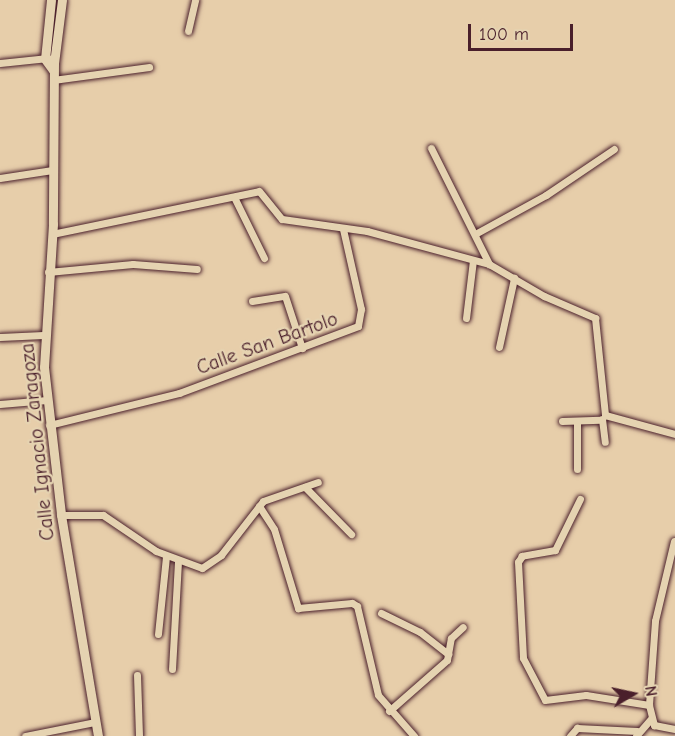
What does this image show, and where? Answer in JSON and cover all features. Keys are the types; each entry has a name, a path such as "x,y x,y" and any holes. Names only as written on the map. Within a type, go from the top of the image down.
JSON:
{"street":[{"path":"46,59 51,0"},
{"path":"46,59 62,0"},
{"path":"188,31 195,0"},
{"path":"0,63 46,59"},
{"name":"Calle Ignacio Zaragoza","path":"46,59 53,75 52,234 44,335 47,400 61,515 98,736"},
{"path":"53,75 149,67"},
{"path":"431,148 489,264"},
{"path":"475,234 546,195 614,149"},
{"path":"0,178 52,170"},
{"path":"52,234 259,191 282,219 386,236 489,264 544,296 595,318 605,442"},
{"path":"234,197 264,258"},
{"name":"Calle San Bartolo","path":"49,425 179,393 352,330 360,323 359,295 343,229"},
{"path":"466,318 473,260"},
{"path":"48,272 133,264 196,269"},
{"path":"499,347 514,278"},
{"path":"252,301 285,296 302,348"},
{"path":"0,337 44,335"},
{"path":"0,404 47,400"},
{"path":"562,421 577,422 603,418 675,434"},
{"path":"577,422 577,469"},
{"path":"61,515 103,515 166,556 202,568 213,564 268,498 318,482"},
{"path":"305,487 351,534"},
{"path":"580,499 555,550 522,556 518,562 523,658 545,700 586,695 649,705"},
{"path":"259,506 274,530 298,608 355,604 374,685 389,711 414,736"},
{"path":"674,541 655,621 649,705 654,725 675,729"},
{"path":"158,634 166,556"},
{"path":"172,669 178,561"},
{"path":"663,585 675,568"},
{"path":"381,613 420,632 448,654"},
{"path":"389,711 447,660 451,638 463,627"},
{"path":"137,675 139,736"},
{"path":"570,736 577,728 637,733 651,719"},
{"path":"25,736 95,722"}]}
